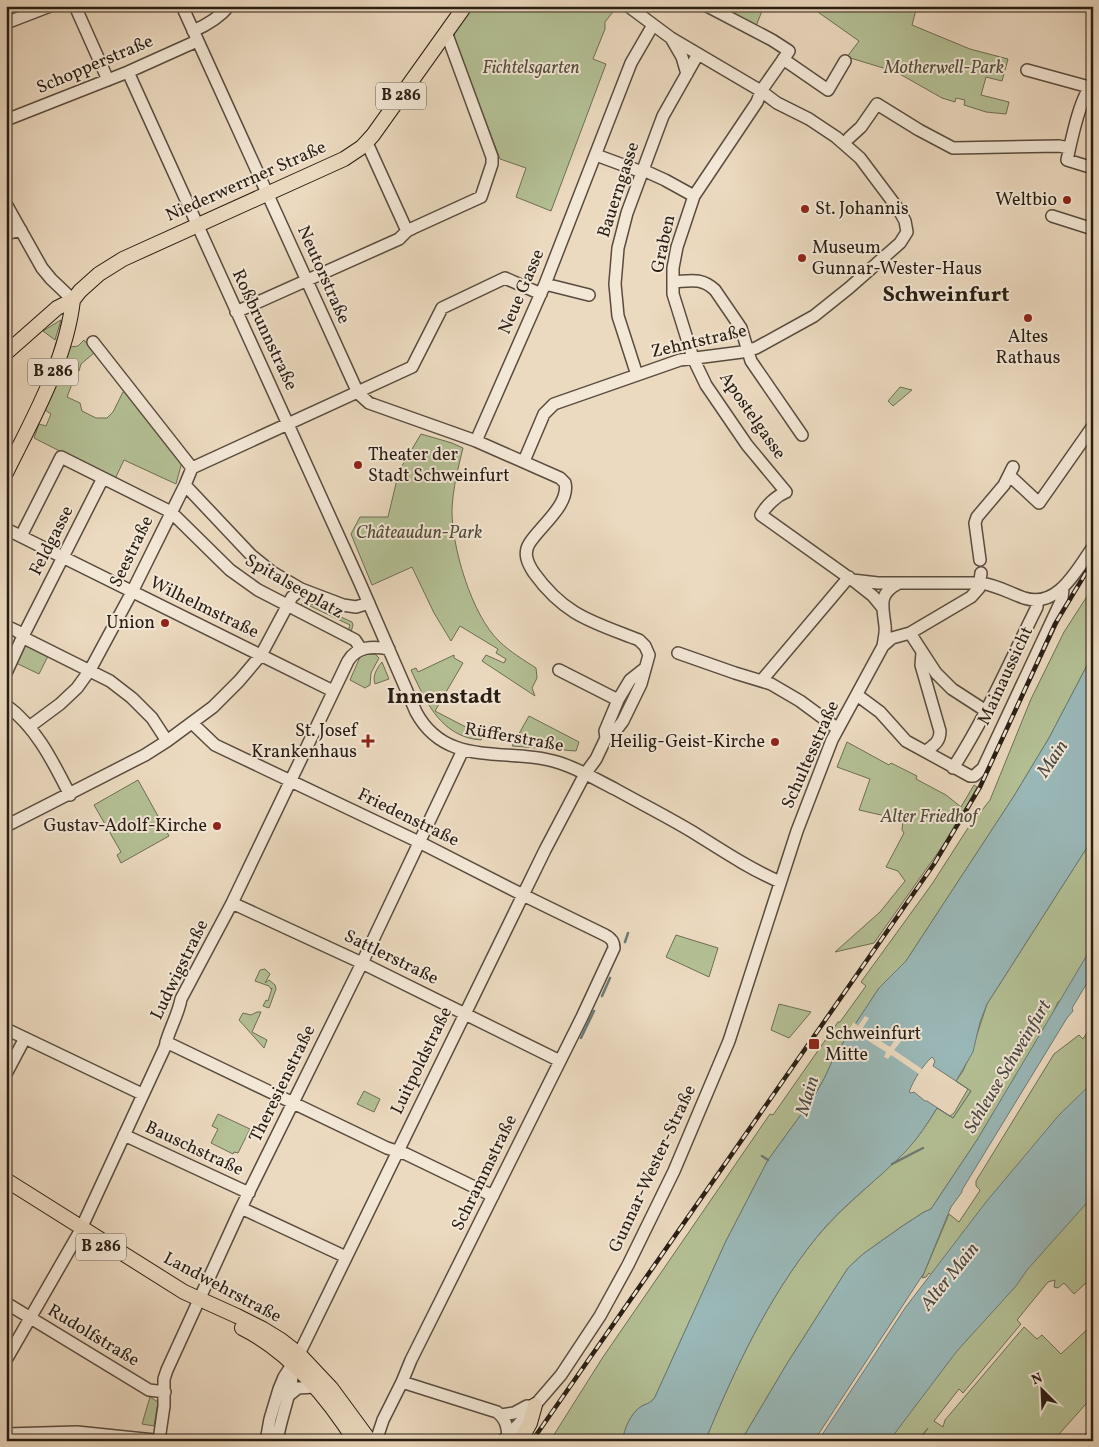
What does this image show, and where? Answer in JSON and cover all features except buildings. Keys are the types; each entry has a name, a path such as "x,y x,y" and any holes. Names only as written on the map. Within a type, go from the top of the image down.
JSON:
{"main road":[{"name":"Niederwerrner Straße","path":"6,353 57,308 73,300 99,274 123,259 344,158 367,143 465,6"},
{"name":"B 286","path":"6,473 50,379 69,323 73,300"},
{"name":"Landwehrstraße","path":"6,1180 80,1230"},
{"name":"Landwehrstraße","path":"6,1186 198,1303 296,1359 331,1388 353,1434"},
{"name":"Landwehrstraße","path":"296,1359 314,1387 353,1434 370,1441"},
{"path":"510,1439 530,1423 535,1406"}],"street":[{"path":"6,23 50,6"},
{"path":"75,6 108,80"},
{"name":"Neutorstraße","path":"182,6 358,393"},
{"name":"Schopperstraße","path":"6,120 128,72 195,36 230,6"},
{"path":"628,6 671,38 760,91"},
{"path":"706,6 772,40 789,51 783,59 828,90 845,62"},
{"name":"Neue Gasse","path":"476,441 543,289 626,73 635,52 652,25"},
{"path":"236,312 399,239 407,231 481,197 492,164 491,152 446,32"},
{"path":"671,38 682,57 687,74"},
{"name":"Bauerngasse","path":"637,375 618,316 616,284 618,248 642,171 663,116 698,54"},
{"name":"Graben","path":"693,358 673,294 673,268 680,236 694,196 757,102 760,91 783,59"},
{"path":"1027,70 1091,86 1076,123 1068,154"},
{"name":"Roßbrunnstraße","path":"128,72 369,603"},
{"name":"Zehntstraße","path":"524,461 544,414 549,407 637,375 693,358 748,351 814,316 900,243 907,232 905,221 899,210 855,153 824,128 784,107 760,91"},
{"path":"850,138 861,127 877,104 953,148 1056,146 1093,168"},
{"path":"367,143 407,231"},
{"path":"596,155 642,171"},
{"name":"Graben","path":"642,171 665,180 694,196"},
{"path":"6,204 45,273 73,300"},
{"path":"1052,216 1093,229"},
{"path":"6,234 20,230"},
{"path":"93,342 192,468 412,368 442,308 505,278 543,289 589,295"},
{"path":"672,282 700,280 709,285 741,328 751,361 802,435"},
{"name":"Apostelgasse","path":"693,358 706,385 747,445 786,492 777,497 761,515 850,578"},
{"path":"358,393 369,403 476,441 560,478 565,483 565,494 527,548 528,564 551,594 566,608 588,620 639,640 645,646 649,655 641,684 623,721 614,733 606,738 605,730 618,700 630,680 644,669"},
{"path":"980,560 975,523 977,517 994,499 1011,471 1039,503 1093,426"},
{"name":"Spitalseeplatz","path":"21,536 61,457 171,512 230,570 258,590 355,640 361,649"},
{"name":"Seestraße","path":"29,727 60,704 90,670 132,592 192,468"},
{"name":"Feldgasse","path":"6,673 103,478"},
{"name":"Spitalseeplatz","path":"185,485 251,555 272,572 301,588 352,607 369,603"},
{"name":"Wilhelmstraße","path":"6,529 333,691"},
{"path":"850,578 898,583 981,578 1024,598 1037,600 1050,597 1063,588 1093,547"},
{"path":"850,578 882,607"},
{"path":"762,680 850,578"},
{"path":"883,646 892,638 910,633 971,597 977,592 981,578"},
{"path":"883,646 885,629 882,607 884,596 888,590 898,583"},
{"path":"6,826 140,758 192,723 226,694 261,655 294,593 301,588"},
{"name":"Mainaussicht","path":"953,768 974,776 983,768 1062,599 1063,588"},
{"path":"857,695 880,712 906,741 953,768 971,740 986,710 1037,607 1037,600"},
{"name":"Rüfferstraße","path":"369,603 416,712 432,734 463,750 547,760 569,766 692,832 756,871 780,882"},
{"path":"6,626 28,640 110,681 132,698 152,718 167,741"},
{"path":"910,633 936,673 952,689 986,710"},
{"name":"Schultesstraße","path":"780,882 797,831 838,729 883,646"},
{"path":"361,649 377,647 389,650"},
{"name":"Ludwigstraße","path":"6,1360 80,1230 166,1042 181,1000 232,903 350,657 361,649"},
{"path":"678,653 735,673 762,680 784,691 838,729"},
{"path":"922,653 921,665 940,738 926,751"},
{"path":"559,670 618,700"},
{"path":"6,706 14,711 29,727 48,752 70,795"},
{"name":"Friedenstraße","path":"192,723 215,745 419,842 612,940"},
{"name":"Luitpoldstraße","path":"266,1441 277,1396 284,1377 296,1359 523,896 585,774 596,759 606,738"},
{"name":"Theresienstraße","path":"161,1440 165,1392 164,1379 167,1370 249,1193 294,1104 463,750"},
{"name":"Gunnar-Wester-Straße","path":"535,1406 561,1375 600,1316 628,1265 674,1171 729,1040 780,882"},
{"name":"Sattlerstraße","path":"232,903 362,963 560,1061"},
{"name":"Schrammstraße","path":"376,1441 383,1420 411,1360 560,1061 614,948 612,940"},
{"path":"6,1029 142,1094"},
{"path":"6,1074 25,1038"},
{"path":"166,1042 492,1196"},
{"name":"Bauschstraße","path":"124,1136 249,1193"},
{"path":"242,1208 346,1257"},
{"name":"Rudolfstraße","path":"6,1303 149,1390 165,1392"},
{"name":"Luitpoldstraße","path":"277,1441 293,1380 296,1359"},
{"path":"402,1382 490,1410 500,1415 507,1427 510,1439"},
{"path":"288,1396 298,1388 314,1387"},
{"path":"500,1415 514,1413 527,1406 535,1406"},
{"path":"353,1434 383,1420"},
{"path":"6,1434 77,1432 161,1440"}],"green space":[{"name":"Fichtelsgarten","path":"473,6 614,6 616,8 605,22 605,29 593,59 606,64 551,211 516,197 526,168 500,159 455,41 454,32"},
{"path":"718,6 764,6 756,26"},
{"name":"Motherwell-Park","path":"816,6 917,6 912,25 970,49 1008,59 1002,81 986,77 981,95 1009,102 1006,114 986,112 964,105 965,100 956,98 955,102 942,98 898,73 901,65 894,62 890,70 847,57 859,41 815,10"},
{"path":"61,320 55,340 43,331 59,321"},
{"path":"84,340 94,353 81,364 79,371 67,366 65,362 70,347 78,346"},
{"path":"65,372 75,376 67,397 80,403 82,411 96,418 107,418 113,412 123,392 127,391 182,462 176,484 124,460 115,479 34,438 39,424 46,426 51,414 45,410 46,406 60,374"},
{"path":"900,387 912,390 893,406 888,401"},
{"name":"Châteaudun-Park","path":"421,434 463,448 452,509 459,560 472,598 489,630 508,649 536,668 537,678 532,688 535,696 482,661 486,655 504,663 506,659 496,653 498,649 460,626 451,641 434,613 412,567 372,585 351,534 360,517 388,517 399,471"},
{"path":"1093,587 1093,654 1049,738 1014,796 906,961 879,988 835,1055 813,1098 768,1160 726,1241 655,1397 651,1402 638,1408 632,1416 623,1441 550,1441 603,1357 770,1114 773,1115 838,1022 840,1022 866,986 861,982 932,884 968,828 990,800 1031,699 1064,632"},
{"path":"303,602 307,602 352,622 351,632 348,631 350,625 308,605 305,610 300,607"},
{"path":"24,644 48,656 39,674 14,662"},
{"path":"367,654 375,654 379,658 371,673 370,685 365,688 350,680 360,657"},
{"path":"454,655 454,658 463,663 435,711 483,736 481,740 455,732 445,725 429,705 411,670 416,668 418,672"},
{"path":"382,662 389,679 375,684 375,675"},
{"path":"529,716 579,742 576,751 512,746"},
{"name":"Alter Friedhof","path":"847,742 889,765 891,763 917,776 916,779 946,795 961,807 974,785 977,787 951,834 874,943 835,952 880,912 905,881 898,871 886,867 904,833 902,830 903,820 859,810 870,779 837,767"},
{"path":"138,780 169,836 121,863 117,855 121,852 94,805"},
{"path":"1093,838 1093,945 977,1140 931,1209 901,1227 863,1254 848,1268 788,1362 741,1441 705,1441 753,1335 798,1261 826,1226 910,1145 923,1130 937,1108 950,1116 954,1113 968,1089 956,1081 971,1053 987,1004"},
{"path":"676,935 718,948 709,977 666,957"},
{"path":"265,969 270,974 265,983 269,980 275,985 276,989 269,1008 263,1006 266,1000 268,1001 272,988 255,981 260,970"},
{"path":"779,1004 811,1012 789,1038 771,1030"},
{"path":"261,1012 252,1032 267,1040 264,1048 239,1020 243,1013 251,1015"},
{"path":"1090,1028 1093,1030 1093,1282 1089,1285 1086,1283 1074,1294 1064,1283 1058,1288 1054,1287 1055,1280 1048,1282 1017,1320 1021,1324 963,1393 959,1389 934,1421 943,1427 945,1420 1024,1327 1037,1339 1042,1335 1061,1354 1093,1324 1093,1396 1053,1441 919,1441 928,1428 917,1441 885,1441 978,1322 929,1273 926,1277 922,1278 949,1214 959,1222 979,1192 976,1181 1054,1054 1079,1035 1083,1039"},
{"path":"364,1091 380,1099 374,1112 357,1104"},
{"path":"218,1114 250,1129 238,1153 234,1152 233,1154 211,1143 218,1129 212,1126"},
{"path":"150,1397 158,1402 154,1426 142,1424"}],"water":[{"name":"Main","path":"1093,654 1093,838 987,1004 980,1022 973,1052 956,1081 971,1091 933,1066 935,1061 932,1057 922,1068 909,1092 914,1092 953,1118 937,1108 923,1130 906,1151 826,1226 798,1261 753,1335 705,1441 623,1441 632,1416 638,1408 651,1402 655,1397 726,1241 768,1160 813,1098 835,1055 879,988 906,961 1014,796 1049,738"},
{"path":"1093,945 1093,973 1072,1008 1073,1011 951,1207 924,1273 814,1441 741,1441 788,1362 848,1268 863,1254 901,1227 931,1209 977,1140"},
{"name":"Alter Main","path":"1093,1082 1093,1196 957,1351 889,1441 818,1441 905,1308 986,1202 1059,1115"}],"pier":[{"path":"865,1016 869,1018 862,1029 890,1047 897,1037 901,1036 902,1040 894,1050 922,1069 919,1074 891,1055 888,1059 884,1057 886,1052 849,1029 854,1022 858,1026"}],"waterway":[{"path":"625,942 628,933"},
{"path":"602,996 610,978"},
{"path":"581,1038 594,1011"},
{"path":"892,1164 923,1148"},
{"path":"762,1156 768,1160"}],"railway":[{"path":"532,1441 934,864 980,787 1055,624 1093,561"},
{"path":"1081,1441 1093,1430"}],"place":[{"name":"Weltbio","path":"1067,200"},
{"name":"St. Johannis","path":"805,209"},
{"name":"Museum Gunnar-Wester-Haus","path":"802,258"},
{"name":"Altes Rathaus","path":"1028,318"},
{"name":"Theater der Stadt Schweinfurt","path":"358,465"},
{"name":"Union","path":"165,623"},
{"name":"St. Josef Krankenhaus","path":"368,741"},
{"name":"Heilig-Geist-Kirche","path":"775,742"},
{"name":"Gustav-Adolf-Kirche","path":"217,826"},
{"name":"Schweinfurt Mitte","path":"814,1044"}],"district":[{"name":"Schweinfurt","path":"946,295"},
{"name":"Innenstadt","path":"444,697"}],"water label":[{"name":"Schleuse Schweinfurt","path":"1008,1067"}]}
